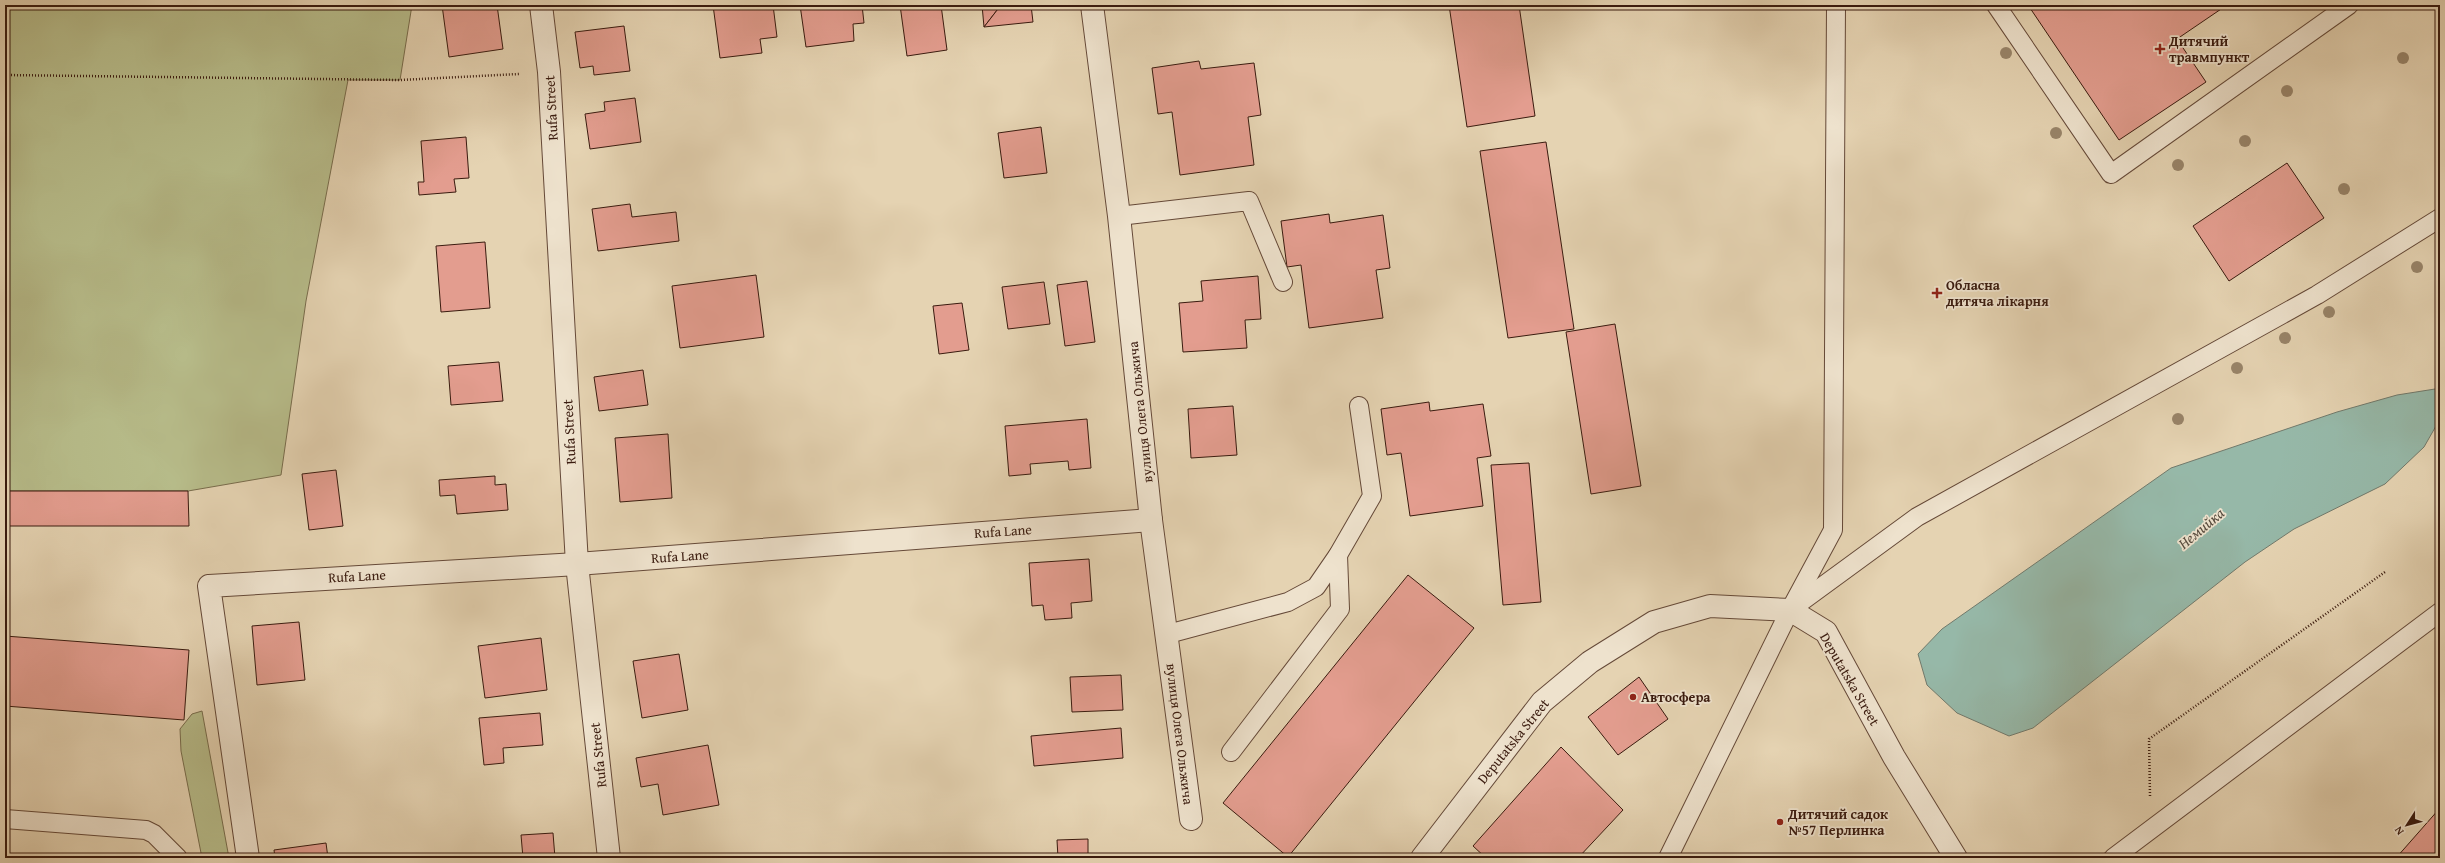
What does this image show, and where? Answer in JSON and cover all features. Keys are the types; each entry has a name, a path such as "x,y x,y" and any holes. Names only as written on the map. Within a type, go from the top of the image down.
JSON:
{"street":[{"name":"Rufa Street","path":"541,5 549,72 577,564 609,858"},
{"name":"вулиця Олега Ольжича","path":"1092,5 1119,216 1151,520 1168,634 1191,819"},
{"name":"Rufa Lane","path":"248,858 208,586 577,564 1151,520"},
{"name":"Deputatska Street","path":"1422,858 1542,702 1590,662 1654,622 1710,606 1790,610 1826,632 1894,757 1956,858"}],"lane":[{"path":"1668,858 1790,610 1833,530 1836,5"},
{"path":"1996,5 2111,174 2349,5"},
{"path":"1119,216 1249,201 1283,282"},
{"path":"1790,610 1918,517 2317,295 2440,218"},
{"path":"1168,634 1288,602 1316,587 1338,555 1372,496 1359,406"},
{"path":"1231,752 1340,609 1338,555"},
{"path":"2113,858 2440,612"},
{"path":"5,819 146,830 158,838 178,858"}],"path":[{"path":"5,75 400,80 549,72"},
{"path":"2150,830 2149,739 2385,572"}],"green space":[{"path":"5,5 412,5 400,80 348,80 306,301 281,475 188,491 5,491"},
{"path":"202,711 229,858 202,858 181,751 180,729 192,714"}],"water":[{"name":"Немийка","path":"2435,389 2440,399 2440,419 2424,447 2385,484 2294,529 2245,562 2033,728 2009,736 1957,713 1927,685 1918,654 1942,629 2171,468 2337,412 2397,395"}],"building":[{"path":"442,5 497,5 503,49 449,57"},
{"path":"713,5 773,5 777,37 760,39 762,53 720,58"},
{"path":"800,5 862,5 864,23 853,24 854,41 806,47"},
{"path":"900,5 941,5 947,50 907,56"},
{"path":"982,5 1001,5 984,27"},
{"path":"1001,5 1031,5 1033,22 984,27"},
{"path":"1449,5 1519,5 1535,116 1467,127"},
{"path":"2028,5 2227,5 2177,39 2206,82 2119,140"},
{"path":"624,26 630,71 594,75 593,66 580,68 575,32"},
{"path":"1199,61 1201,69 1254,63 1261,115 1248,117 1254,165 1180,175 1172,112 1158,114 1152,68"},
{"path":"635,98 641,142 590,149 585,114 605,111 604,102"},
{"path":"1041,127 1047,173 1004,178 998,133"},
{"path":"466,137 469,178 454,179 456,192 419,195 418,182 424,182 421,141"},
{"path":"1546,142 1574,329 1508,338 1480,151"},
{"path":"2287,163 2324,218 2229,281 2193,226"},
{"path":"630,204 632,217 676,212 679,241 598,251 592,209"},
{"path":"1329,214 1330,223 1383,215 1390,268 1376,270 1383,318 1309,328 1301,265 1287,267 1281,221"},
{"path":"485,242 490,308 441,312 436,246"},
{"path":"756,275 764,337 680,348 672,286"},
{"path":"1258,276 1261,319 1245,320 1247,348 1183,352 1179,303 1203,301 1201,281"},
{"path":"1087,281 1095,342 1065,346 1057,285"},
{"path":"1044,282 1050,324 1008,329 1002,287"},
{"path":"962,303 969,350 939,354 933,306"},
{"path":"1615,324 1641,486 1591,494 1566,332"},
{"path":"499,362 503,401 451,405 448,366"},
{"path":"643,370 648,405 599,411 594,377"},
{"path":"1429,402 1430,411 1483,404 1491,456 1477,458 1483,506 1410,516 1401,453 1387,455 1381,409"},
{"path":"1233,406 1237,455 1191,458 1188,409"},
{"path":"1087,419 1091,468 1069,470 1068,461 1030,464 1031,474 1009,476 1005,426"},
{"path":"668,434 672,498 620,502 615,438"},
{"path":"1529,463 1541,602 1503,605 1491,465"},
{"path":"336,470 343,526 309,530 302,474"},
{"path":"495,476 495,485 506,484 508,510 457,514 455,495 440,496 439,480"},
{"path":"5,491 188,491 189,526 5,526"},
{"path":"1089,559 1092,601 1071,603 1072,618 1045,620 1043,605 1032,606 1029,563"},
{"path":"1408,575 1474,628 1288,857 1223,803"},
{"path":"299,622 305,680 257,685 252,626"},
{"path":"5,636 189,650 184,720 5,706"},
{"path":"541,638 547,690 485,698 478,646"},
{"path":"679,654 688,710 642,718 633,661"},
{"path":"1121,675 1123,710 1072,712 1070,677"},
{"name":"Автосфера","path":"1639,677 1668,719 1618,755 1588,717"},
{"path":"540,713 543,745 503,748 504,763 484,765 479,718"},
{"path":"1121,728 1123,758 1034,766 1031,736"},
{"path":"708,745 719,805 663,815 658,784 641,787 636,758"},
{"path":"1561,747 1623,810 1578,858 1486,858 1473,846"},
{"path":"2440,808 2440,858 2396,858"},
{"path":"553,833 555,858 523,858 521,835"},
{"path":"1088,839 1088,858 1058,858 1057,840"},
{"path":"326,843 328,858 275,858 274,850"}],"place":[{"name":"Дитячий травмпункт","path":"2160,49"},
{"name":"Обласна дитяча лікарня","path":"1937,293"},
{"name":"Автосфера","path":"1633,697"},
{"name":"Дитячий садок №57 Перлинка","path":"1780,822"}]}
